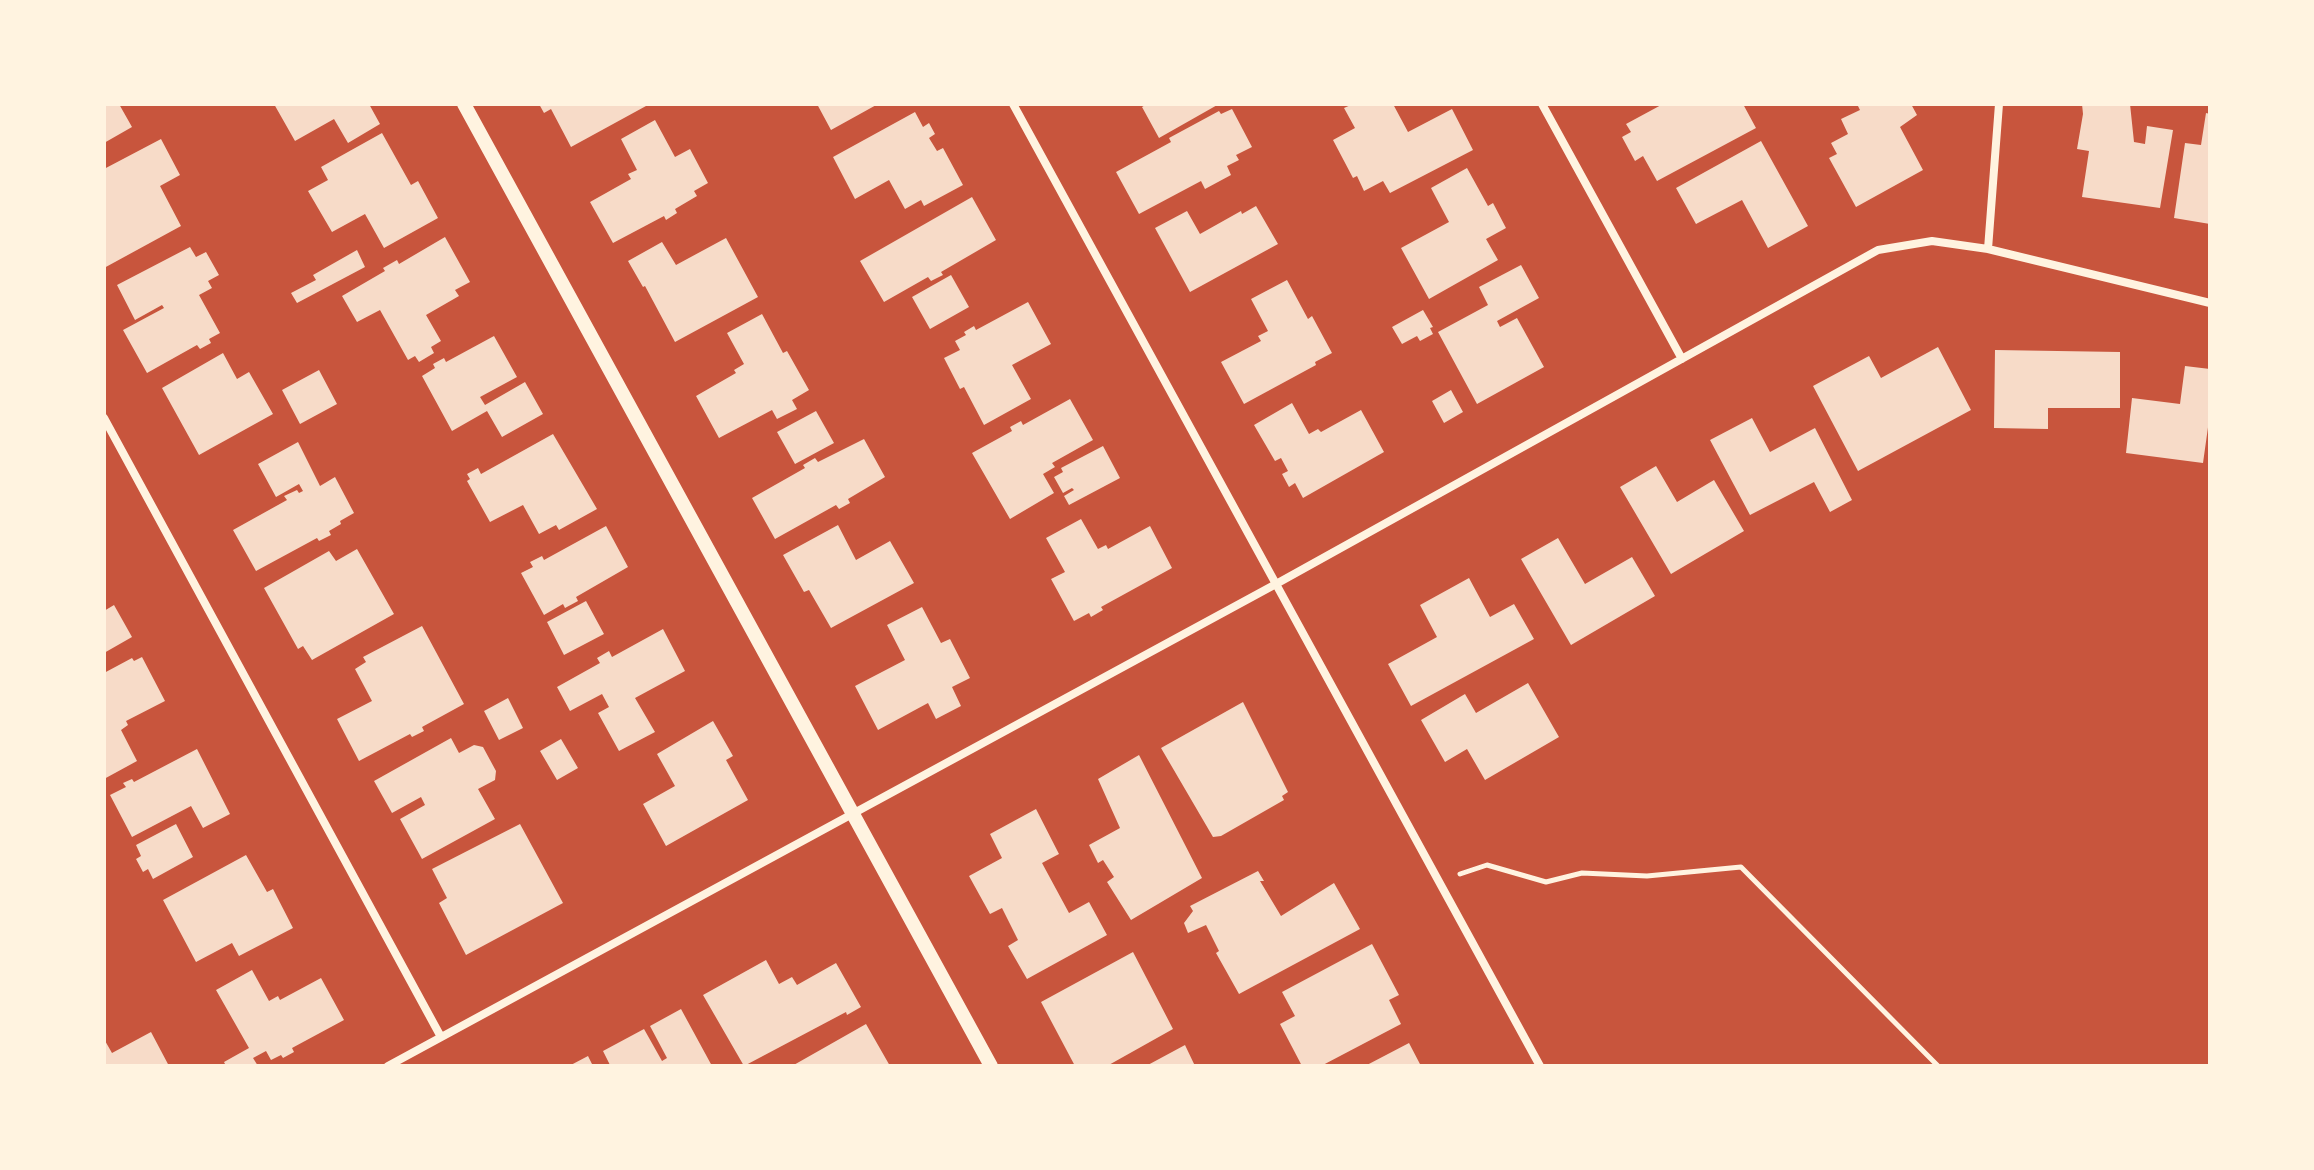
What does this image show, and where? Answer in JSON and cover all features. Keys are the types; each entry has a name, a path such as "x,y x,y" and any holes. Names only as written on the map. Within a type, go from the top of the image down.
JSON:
{"street":[{"path":"464,104 991,1066"},
{"path":"1013,104 1540,1066"},
{"path":"1542,104 1682,359"},
{"path":"1988,249 1999,104"},
{"path":"388,1066 1276,584 1878,250 1932,241 1988,249 2210,303"},
{"path":"104,418 441,1037"}],"path":[{"path":"1439,881 1487,865 1546,882 1582,873 1647,876 1741,867 1938,1066"}],"building":[{"path":"104,104 119,104 132,127 104,143"},
{"path":"274,104 369,104 380,124 348,143 334,119 295,141"},
{"path":"539,104 646,106 571,147 551,109 544,113"},
{"path":"817,104 878,104 831,130"},
{"path":"1147,104 1219,104 1159,138 1142,107"},
{"path":"1353,104 1393,104 1408,132 1452,109 1473,150 1390,193 1383,181 1364,191 1357,176 1353,178 1333,140 1355,128 1344,108"},
{"path":"1663,104 1743,104 1756,128 1657,181 1643,156 1635,161 1622,137 1631,132 1626,124"},
{"path":"1857,104 1911,104 1917,115 1900,127 1923,170 1856,207 1829,158 1837,154 1831,143 1848,134 1841,119 1860,110"},
{"path":"2082,104 2130,104 2134,142 2145,144 2147,126 2173,130 2160,208 2082,197 2089,151 2077,149"},
{"path":"1232,109 1252,147 1236,155 1239,160 1227,166 1231,175 1205,189 1201,181 1139,214 1116,172 1171,142 1169,138 1219,111 1221,114"},
{"path":"915,112 923,127 929,123 935,134 929,138 937,151 943,148 963,185 924,206 921,200 905,209 889,180 855,199 833,157"},
{"path":"2206,113 2210,114 2210,224 2174,218 2185,143 2201,145"},
{"path":"655,120 675,157 690,149 708,183 694,191 697,196 675,209 677,213 666,220 664,216 613,243 590,202 631,179 628,174 637,170 621,139"},
{"path":"382,133 411,185 418,181 438,218 384,248 365,214 332,232 308,191 328,180 321,167"},
{"path":"161,139 180,175 160,186 181,226 104,268 104,169"},
{"path":"1761,141 1808,226 1768,248 1742,200 1696,224 1676,188"},
{"path":"1467,168 1488,206 1493,203 1506,228 1486,239 1498,260 1429,299 1401,248 1449,222 1431,188"},
{"path":"972,197 996,240 941,272 943,275 931,281 928,277 884,302 860,261"},
{"path":"1256,206 1278,244 1190,292 1155,228 1187,211 1200,234"},
{"path":"445,237 470,282 455,290 459,296 426,315 441,341 431,347 434,353 419,362 415,356 408,360 380,310 357,322 342,296 385,271 383,268 397,260 399,264"},
{"path":"726,238 758,297 675,342 628,261 662,242 676,265"},
{"path":"190,247 196,257 206,252 219,275 208,281 212,288 199,295 220,333 209,339 211,343 200,349 197,345 147,373 123,330 164,308 162,305 135,320 117,285"},
{"path":"357,250 365,267 297,303 291,293 316,280 313,275"},
{"path":"1521,265 1539,298 1497,321 1500,327 1517,318 1544,367 1477,404 1438,332 1488,305 1479,287"},
{"path":"951,275 969,307 930,329 912,297"},
{"path":"1287,280 1308,319 1312,316 1332,353 1244,404 1221,362 1261,341 1258,336 1268,331 1251,299"},
{"path":"1028,302 1051,344 1012,365 1031,399 984,425 944,358 960,350 955,341 966,335 964,332 974,326 976,330"},
{"path":"1423,310 1433,327 1430,328 1433,334 1420,341 1417,336 1402,344 1392,327"},
{"path":"762,314 783,353 787,351 809,390 792,400 797,409 777,419 772,410 719,438 696,396 736,373 734,370 744,364 727,333"},
{"path":"494,336 517,377 480,397 485,405 525,382 543,414 502,437 487,411 452,431 422,376 435,368 433,364 444,358 446,362"},
{"path":"1938,347 1971,410 1858,471 1813,386 1869,356 1881,378"},
{"path":"1995,350 2120,352 2120,408 2048,408 2048,429 1994,428"},
{"path":"223,353 237,379 249,372 273,414 199,455 162,388"},
{"path":"2185,366 2210,369 2210,413 2203,463 2126,453 2132,398 2180,404"},
{"path":"319,370 337,404 300,424 282,390"},
{"path":"1451,390 1463,412 1444,423 1432,401"},
{"path":"1070,399 1093,440 1052,463 1055,467 1043,474 1054,493 1010,519 972,453 1012,431 1010,427 1021,421 1023,425"},
{"path":"1292,403 1309,434 1318,429 1321,432 1361,410 1384,452 1303,498 1295,483 1289,487 1282,474 1288,471 1281,458 1275,461 1254,425"},
{"path":"816,411 834,443 795,464 777,432"},
{"path":"1752,418 1770,452 1815,428 1852,500 1830,512 1814,482 1750,515 1710,440"},
{"path":"553,434 597,509 559,530 556,525 539,534 523,505 490,522 467,481 470,479 467,474 478,468 481,474"},
{"path":"864,439 885,477 848,499 850,503 839,509 836,505 775,539 752,498 805,468 803,465 815,458 818,462"},
{"path":"298,442 320,486 335,477 354,513 329,531 331,535 319,541 317,538 256,571 233,530 287,500 284,496 297,490 299,493 303,491 299,484 276,497 258,464"},
{"path":"1103,446 1120,478 1069,505 1064,496 1074,490 1072,488 1063,493 1054,477 1063,472 1061,468"},
{"path":"1656,466 1677,502 1714,480 1744,531 1671,574 1620,487"},
{"path":"1081,519 1098,549 1106,545 1108,549 1150,526 1172,568 1101,607 1103,610 1091,617 1089,613 1074,621 1051,579 1065,572 1046,538"},
{"path":"838,525 856,560 890,541 914,583 831,628 809,590 804,592 783,555"},
{"path":"606,526 628,567 576,597 578,601 565,608 563,604 544,615 521,573 533,567 530,562 542,556 544,560"},
{"path":"1558,538 1585,584 1632,557 1655,596 1571,645 1521,559"},
{"path":"357,549 394,614 312,660 303,646 298,649 264,588 329,551 336,561"},
{"path":"1469,578 1490,617 1514,604 1534,639 1411,706 1388,664 1437,637 1420,605"},
{"path":"586,601 604,634 564,655 547,622"},
{"path":"114,605 132,637 104,653 104,611"},
{"path":"922,607 941,643 950,639 970,678 952,687 961,706 936,719 928,703 878,730 855,686 905,660 887,625"},
{"path":"422,626 464,704 422,727 424,731 412,737 410,734 359,761 337,719 372,701 355,669 366,662 363,657"},
{"path":"663,629 685,671 635,698 655,732 619,751 598,713 609,707 602,694 570,711 557,687 600,663 597,658 609,651 612,657"},
{"path":"142,657 165,701 126,721 128,725 121,730 137,761 104,779 104,673 132,658 134,661"},
{"path":"1528,683 1559,737 1485,780 1467,749 1445,762 1421,720 1465,694 1476,713"},
{"path":"508,698 523,728 499,740 484,711"},
{"path":"1243,702 1288,792 1282,796 1284,800 1221,836 1213,837 1161,748"},
{"path":"713,721 733,756 726,760 748,800 666,846 643,804 675,786 657,754"},
{"path":"451,738 459,753 474,745 483,747 496,771 495,780 478,789 495,819 422,859 400,819 425,805 421,797 392,813 374,781"},
{"path":"561,739 578,768 557,780 540,751"},
{"path":"197,749 230,814 203,828 191,806 132,837 110,795 126,787 123,783 132,779 134,782"},
{"path":"1139,755 1202,878 1131,920 1107,882 1114,877 1103,860 1098,863 1089,845 1120,828 1098,779"},
{"path":"1036,809 1059,854 1042,863 1069,913 1089,902 1107,935 1027,979 1008,946 1018,940 1002,908 990,914 969,876 1002,858 990,834"},
{"path":"176,824 193,857 153,879 148,869 143,872 136,859 141,856 136,845"},
{"path":"520,824 563,903 466,955 439,903 447,898 432,869"},
{"path":"246,855 267,892 273,889 293,928 239,956 232,943 196,962 163,900"},
{"path":"1258,871 1264,881 1260,881 1281,916 1334,883 1360,929 1239,994 1216,953 1219,951 1206,925 1188,933 1184,923 1193,911 1190,906"},
{"path":"1372,944 1399,995 1389,1000 1401,1024 1321,1066 1302,1066 1280,1024 1295,1016 1282,992"},
{"path":"1133,952 1173,1029 1107,1066 1075,1066 1041,1002"},
{"path":"766,960 779,984 792,977 797,985 836,963 861,1007 744,1066 703,995"},
{"path":"252,970 269,1001 278,996 280,1000 321,978 344,1020 292,1048 294,1052 283,1058 281,1055 271,1060 266,1051 253,1058 258,1066 226,1066 224,1062 249,1048 216,990"},
{"path":"681,1009 712,1066 610,1065 603,1051 644,1029 662,1061 667,1058 650,1026"},
{"path":"866,1024 890,1066 792,1066"},
{"path":"151,1032 169,1066 104,1066 104,1039 112,1053"},
{"path":"1409,1043 1421,1066 1365,1066"},
{"path":"1185,1045 1195,1066 1146,1066"},
{"path":"588,1056 593,1066 569,1066"}]}
